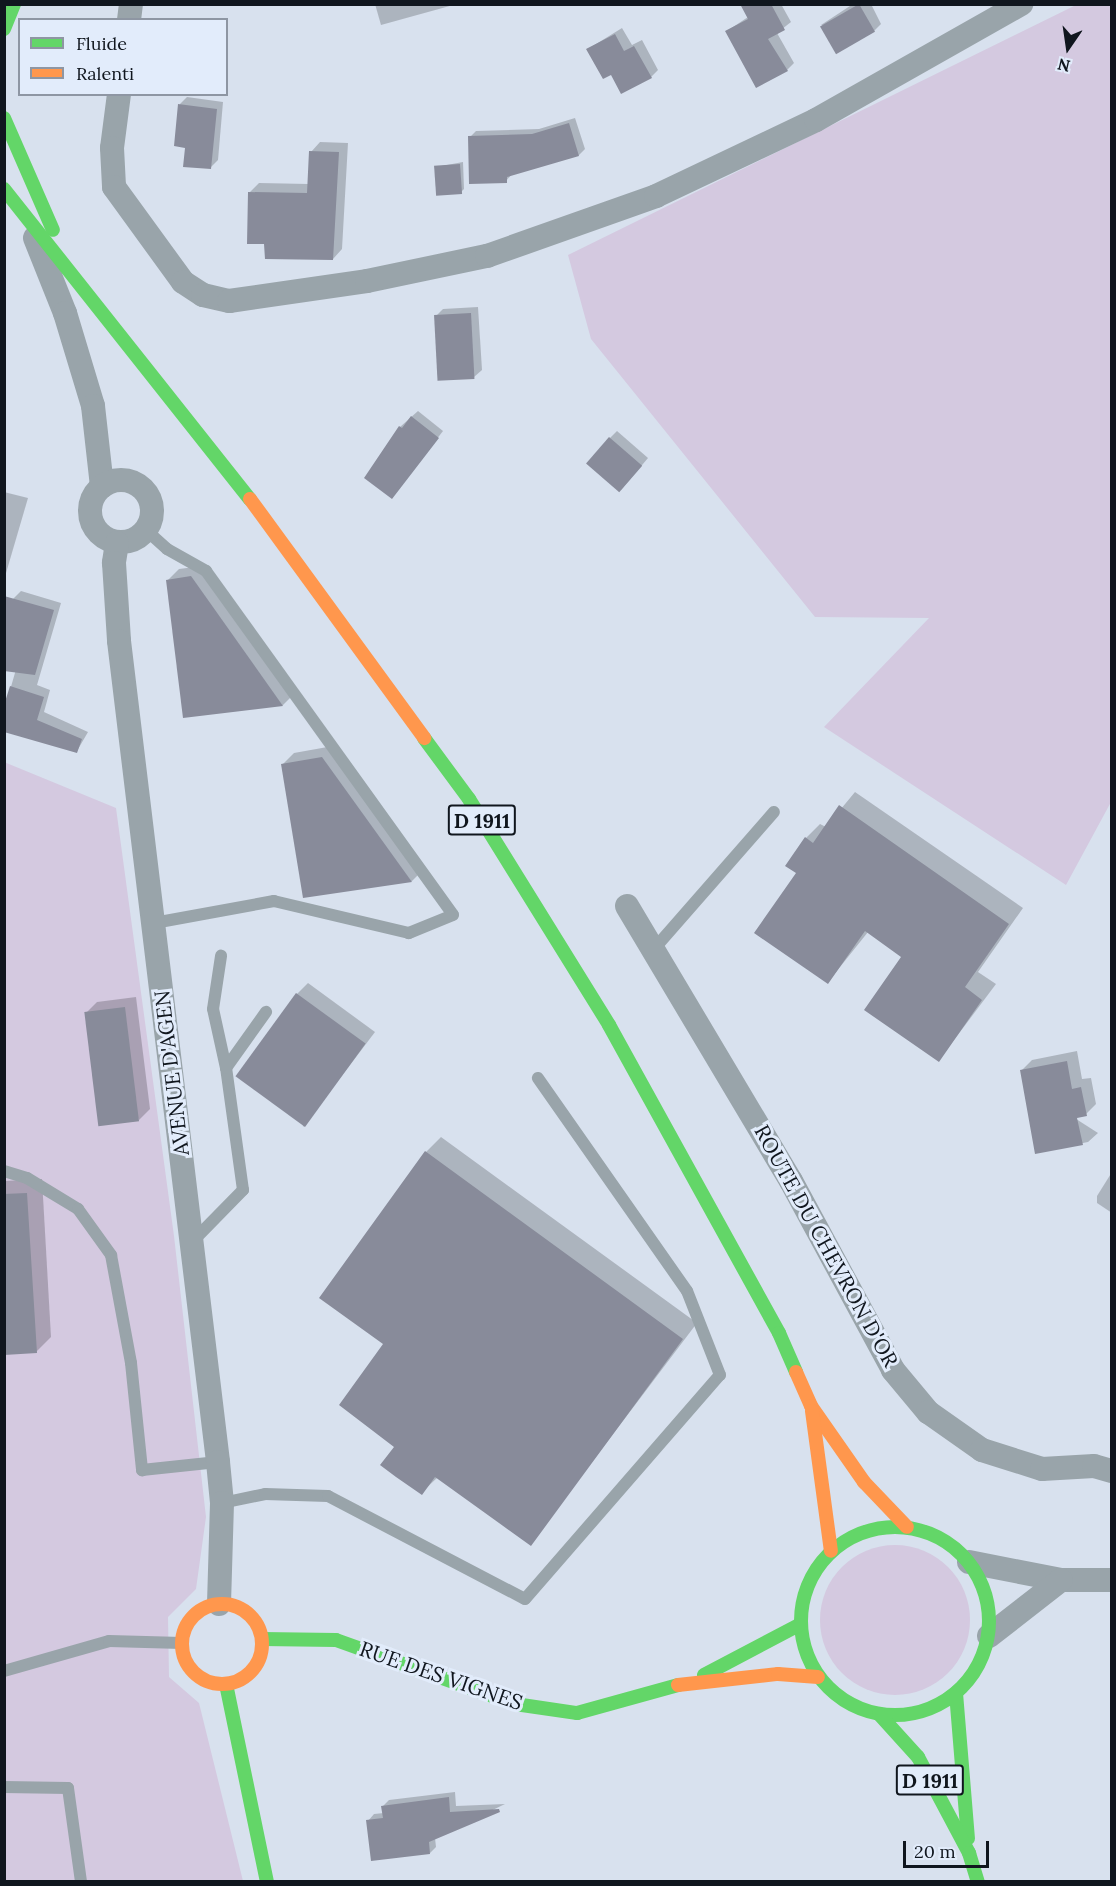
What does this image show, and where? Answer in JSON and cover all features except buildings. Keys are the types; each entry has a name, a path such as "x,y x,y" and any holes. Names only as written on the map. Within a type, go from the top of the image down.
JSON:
{"main road":[{"path":"4,29 14,4"},
{"name":"D 1911","path":"4,118 78,283"},
{"name":"D 1911","path":"4,189 252,502 470,799 609,1025 779,1333 811,1406 864,1482 907,1527"},
{"name":"D 1911","path":"811,1406 831,1551"},
{"path":"879,1527 907,1527 951,1545 969,1562 982,1584 989,1610 988,1636 971,1677 956,1693 933,1708 906,1715 879,1714 855,1708 835,1695 818,1677 805,1652 800,1625 802,1597 813,1572 831,1551 853,1535 879,1527"},
{"path":"219,1604 237,1607 252,1617 262,1639 261,1652 249,1674 226,1684 206,1680 190,1668 182,1644 189,1621 207,1606 219,1604"},
{"name":"RUE DES VIGNES","path":"689,1682 800,1625"},
{"name":"RUE DES VIGNES","path":"262,1639 336,1640 515,1704 577,1713 689,1682 778,1674 818,1677"},
{"path":"226,1684 267,1881"},
{"name":"D 1911","path":"956,1693 969,1853"},
{"name":"D 1911","path":"879,1714 918,1757 969,1853 978,1881"}],"street":[{"path":"119,96 112,148 114,187 183,282 203,295 229,301 367,280 487,256 656,196 816,120 1021,4"},
{"path":"28,219 65,313 93,406 102,486 90,504 93,525 99,534 117,543 132,541 146,530 153,508 149,495 139,485 126,480 102,486"},
{"name":"AVENUE D'AGEN","path":"117,543 114,563 119,641 222,1503 219,1604"},
{"name":"ROUTE DU CHEVRON D'OR","path":"627,906 791,1181 893,1370 928,1412 982,1450 1012,1460 1042,1469 1094,1466 1112,1471"},
{"path":"969,1562 1061,1580 1112,1580"},
{"path":"988,1636 1061,1580"}],"lane":[{"path":"146,530 167,549 206,571 320,726 453,915 409,933 274,901 154,923"},
{"path":"654,949 774,812"},
{"path":"192,1242 243,1190 226,1068 213,1009 221,956"},
{"path":"226,1068 266,1012"},
{"path":"222,1503 265,1494 328,1496 525,1599 720,1375 687,1291 538,1078"},
{"path":"4,1171 27,1178 78,1209 111,1255 131,1363 142,1470 218,1462"},
{"path":"4,1671 109,1641 182,1644"},
{"path":"4,1787 68,1788 81,1881"}],"shaded area":[{"path":"1076,5 1111,5 1111,802 1066,885 824,727 929,618 815,617 591,339 568,255"},
{"path":"4,762 116,808 174,1236 206,1517 196,1589 168,1617 169,1677 199,1703 243,1881 5,1881"},
{"path":"895,1545 924,1551 948,1567 964,1591 970,1620 964,1649 948,1673 924,1689 895,1695 866,1689 842,1673 826,1649 820,1620 826,1591 842,1567 866,1551"}],"traffic: fast":[{"path":"4,29 14,4"},
{"path":"4,118 53,230"},
{"path":"4,189 250,499"},
{"path":"424,738 469,799 609,1025 779,1333 796,1372"},
{"path":"904,1527 940,1538 962,1554 974,1569 982,1585 988,1603 989,1621 988,1639 982,1657 974,1673 962,1688 947,1700 931,1708 913,1714 886,1715 850,1704 822,1681 812,1666 802,1639 801,1612 812,1576 835,1548 850,1538 877,1528 904,1527"},
{"path":"704,1675 799,1625"},
{"path":"262,1639 336,1640 515,1704 577,1713 678,1685"},
{"path":"226,1684 267,1882"},
{"path":"956,1693 968,1839"},
{"path":"879,1714 918,1757 969,1853 978,1882"}],"traffic: slow":[{"path":"250,499 424,738"},
{"path":"796,1372 811,1406 864,1482 907,1527"},
{"path":"812,1411 831,1551"},
{"path":"222,1604 237,1607 250,1616 259,1629 262,1644 259,1659 250,1672 237,1681 222,1684 207,1681 194,1672 185,1659 182,1644 185,1629 194,1616 207,1607 222,1604"},
{"path":"678,1685 778,1674 818,1677"}]}
